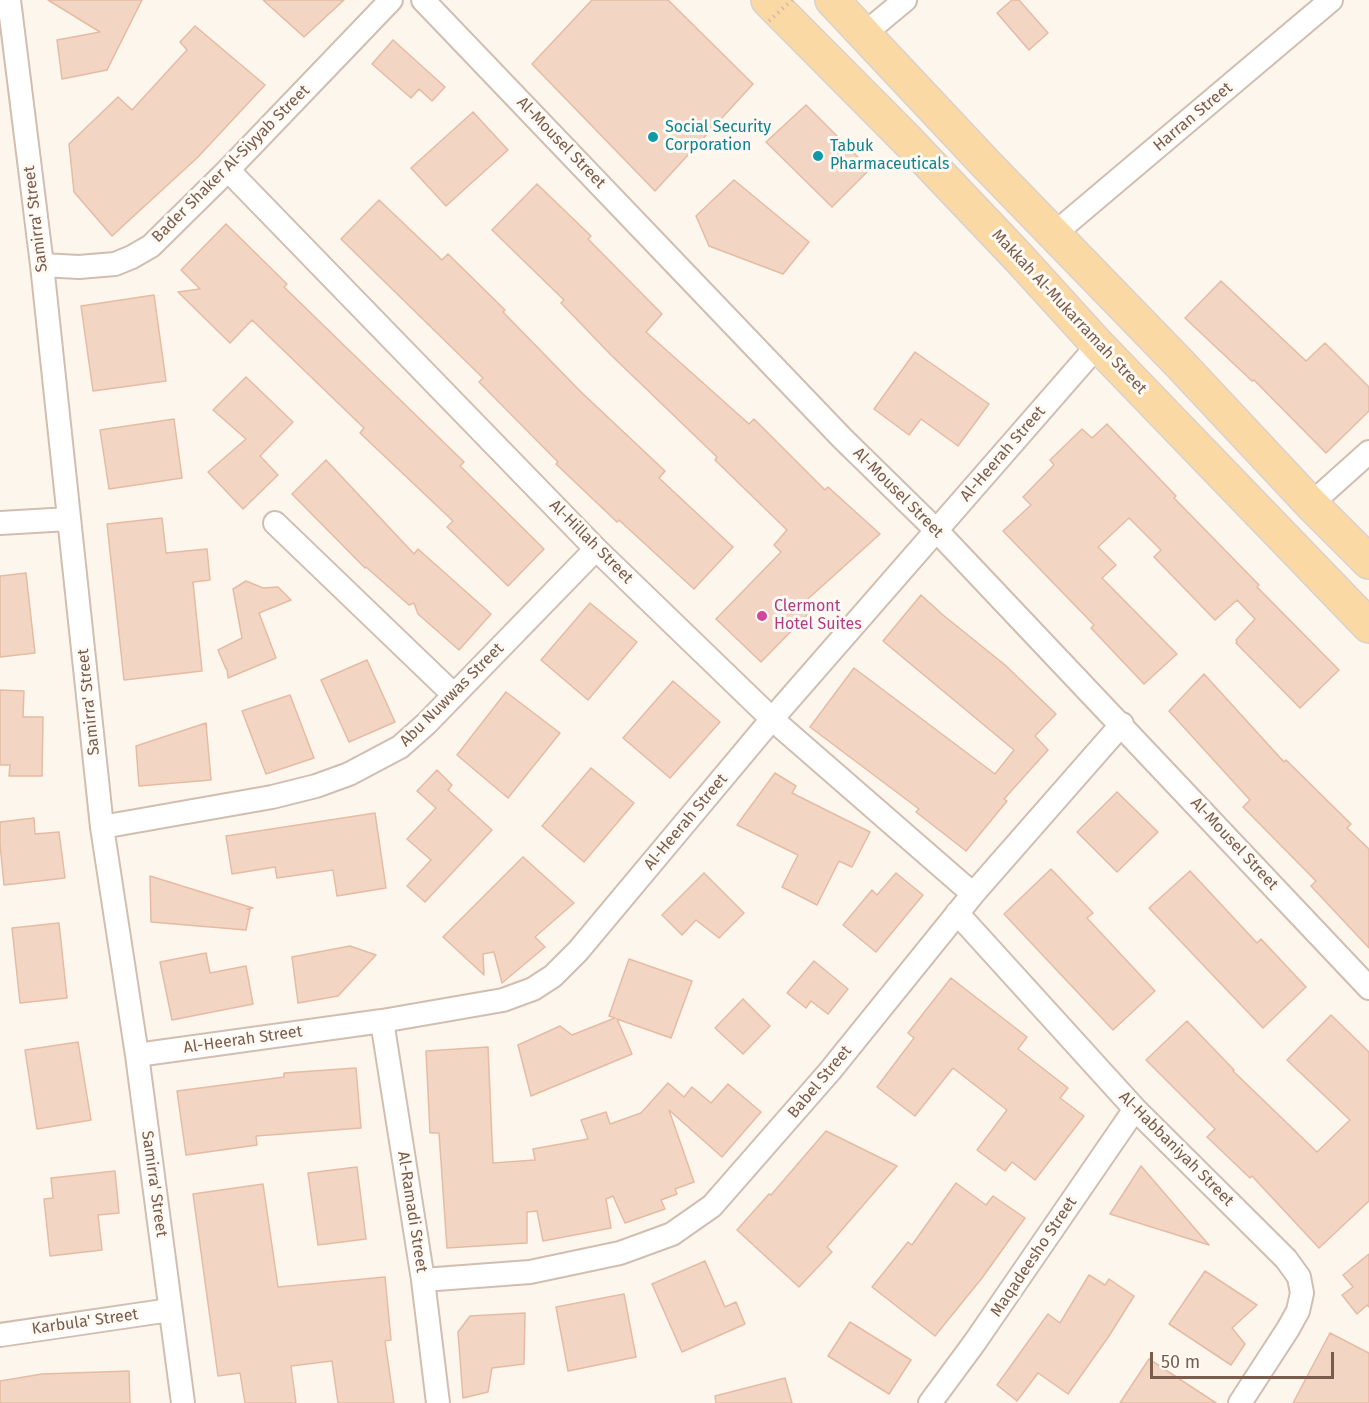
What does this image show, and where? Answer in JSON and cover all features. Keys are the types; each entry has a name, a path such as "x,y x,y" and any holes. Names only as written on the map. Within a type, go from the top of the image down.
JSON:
{"main road":[{"path":"832,0 986,164 1369,562"},
{"name":"Makkah Al-Mukarramah Street","path":"768,11 906,139 1098,345 1369,626"}],"street":[{"name":"Samirra' Street","path":"9,0 42,265 102,827 137,1055 183,1403"},
{"name":"Bader Shaker Al-Siyyab Street","path":"42,265 115,264 151,246 228,170 391,0"},
{"name":"Al-Mousel Street","path":"423,0 842,438 937,531 1122,724 1369,988"},
{"path":"864,34 905,0"},
{"name":"Harran Street","path":"1054,234 1331,0"},
{"name":"Al-Hillah Street","path":"228,170 596,549 772,719 973,894"},
{"name":"Al-Heerah Street","path":"137,1055 382,1021 503,1000 533,989 553,976 578,951 772,719 1098,345"},
{"path":"1311,504 1369,452"},
{"path":"0,523 69,519"},
{"path":"275,523 454,695"},
{"name":"Abu Nuwwas Street","path":"102,827 316,786 349,774 400,747 426,724 596,549"},
{"name":"Babel Street","path":"423,1280 530,1272 620,1253 672,1234 712,1206 830,1071 973,894 1122,724"},
{"name":"Al-Habbaniyah Street","path":"957,913 1135,1109 1286,1259 1299,1277 1302,1293 1298,1311 1240,1403"},
{"name":"Al-Ramadi Street","path":"382,1021 423,1280 438,1403"},
{"name":"Maqadeesho Street","path":"930,1403 975,1342 1135,1109"},
{"name":"Karbula' Street","path":"0,1335 170,1310"}],"path":[{"path":"768,11 792,0"}],"building":[{"path":"48,0 142,0 107,70 62,79 57,40 100,32"},
{"path":"263,0 344,0 304,37"},
{"name":"Social Security Corporation","path":"592,0 668,0 753,84 655,191 532,64"},
{"path":"1012,0 1019,0 1048,33 1029,50 997,13"},
{"path":"195,26 265,85 198,157 112,236 74,192 69,144 118,97 132,110 187,50 180,42"},
{"path":"393,40 445,87 432,101 419,89 411,98 372,64"},
{"name":"Tabuk Pharmaceuticals","path":"806,105 870,169 832,207 766,142"},
{"path":"473,112 508,150 446,206 411,168"},
{"path":"734,180 809,242 783,274 709,246 696,216"},
{"path":"537,184 591,236 588,239 662,314 646,332 749,424 754,419 825,490 828,487 880,534 800,606 808,614 761,662 716,619 781,552 774,545 787,530 715,460 717,457 611,355 561,303 564,300 492,230"},
{"path":"379,200 442,260 448,254 505,310 503,312 580,391 665,471 659,478 733,547 694,589 619,520 617,522 556,464 558,462 479,382 483,378 341,239"},
{"path":"226,224 287,284 284,287 464,462 460,466 544,549 508,586 447,527 453,521 360,433 364,428 252,320 230,343 178,292 200,289 181,270"},
{"path":"1221,281 1306,361 1325,343 1369,387 1369,411 1326,453 1254,380 1252,381 1185,318"},
{"path":"154,295 166,381 93,391 81,306"},
{"path":"915,352 989,404 958,446 921,419 909,435 874,409"},
{"path":"246,377 293,422 260,456 278,475 243,509 208,472 246,439 213,410"},
{"path":"174,419 182,478 109,489 100,430"},
{"path":"1107,424 1176,496 1174,498 1259,585 1257,587 1339,670 1300,708 1236,643 1236,640 1255,619 1237,600 1215,620 1154,557 1161,550 1129,518 1098,547 1116,565 1102,578 1177,654 1144,684 1091,628 1094,625 1003,531 1031,505 1023,497 1054,465 1050,460 1082,429 1092,438"},
{"path":"326,460 414,554 418,549 491,614 459,650 418,614 414,603 409,605 365,568 292,494"},
{"path":"162,518 166,553 207,549 210,580 193,582 202,671 124,680 107,524"},
{"path":"26,573 35,653 0,657 0,576"},
{"path":"246,581 263,588 278,587 291,600 259,613 276,658 228,678 227,669 218,650 242,638 233,589"},
{"path":"921,595 1005,665 1056,714 1035,736 1048,750 1004,799 1007,801 966,851 916,812 919,809 810,727 854,668 995,774 1014,750 883,641"},
{"path":"590,603 637,642 588,700 541,660"},
{"path":"367,660 395,722 349,742 321,680"},
{"path":"1204,674 1284,762 1286,760 1351,824 1347,828 1369,849 1369,948 1311,886 1316,881 1243,807 1250,800 1169,711"},
{"path":"673,681 720,722 670,778 623,738"},
{"path":"0,690 24,691 23,717 43,717 42,776 9,776 10,765 0,765"},
{"path":"506,692 560,733 508,798 457,755"},
{"path":"290,695 314,758 266,774 242,711"},
{"path":"206,723 211,780 139,786 136,746"},
{"path":"591,768 634,803 584,862 542,826"},
{"path":"437,770 452,785 448,790 492,830 425,902 407,886 431,860 407,839 436,808 417,791"},
{"path":"775,773 796,786 792,793 870,832 852,867 839,861 817,905 782,887 798,855 737,825"},
{"path":"1117,792 1158,832 1117,872 1077,832"},
{"path":"375,813 386,888 337,896 333,870 277,878 275,867 232,874 226,836"},
{"path":"34,818 35,834 59,832 65,878 4,885 0,822"},
{"path":"523,857 574,903 535,937 545,947 502,983 494,952 483,954 484,975 443,937"},
{"path":"1051,869 1093,913 1087,918 1155,991 1113,1030 1004,914"},
{"path":"1190,871 1257,943 1261,939 1306,987 1263,1028 1149,908"},
{"path":"704,873 744,913 719,938 696,920 682,935 662,915"},
{"path":"896,873 923,895 876,952 843,925 872,890 877,895"},
{"path":"150,876 253,908 247,909 250,910 246,930 151,922"},
{"path":"59,923 67,998 20,1003 12,928"},
{"path":"350,946 376,955 338,996 298,1003 292,957"},
{"path":"206,953 210,973 246,966 253,1004 172,1020 160,962"},
{"path":"629,959 692,981 671,1038 617,1019 632,1054 531,1096 518,1045 560,1026 572,1035 615,1018 609,1016"},
{"path":"814,961 848,989 828,1014 811,1001 806,1008 787,993"},
{"path":"951,978 1027,1037 1018,1049 1068,1088 1060,1098 1084,1116 1035,1180 1012,1162 1005,1171 977,1150 1007,1110 953,1068 915,1116 877,1087 914,1038 908,1033"},
{"path":"743,999 770,1026 743,1054 715,1028"},
{"path":"1331,1015 1369,1052 1369,1201 1319,1248 1252,1176 1250,1178 1207,1137 1215,1129 1146,1060 1187,1021 1233,1071 1317,1152 1350,1120 1287,1060"},
{"path":"78,1042 91,1120 37,1129 25,1050"},
{"path":"488,1047 493,1163 535,1160 533,1149 588,1139 581,1120 606,1112 610,1124 641,1113 668,1083 684,1097 692,1087 711,1103 728,1084 761,1112 722,1157 669,1110 694,1182 675,1189 677,1194 661,1200 665,1209 625,1223 613,1196 606,1199 611,1228 543,1241 537,1211 527,1212 527,1243 447,1248 439,1133 430,1133 426,1051"},
{"path":"356,1068 361,1128 256,1136 257,1145 186,1155 177,1091 284,1077 284,1073"},
{"path":"826,1131 897,1166 827,1247 832,1252 799,1287 737,1230 769,1194 771,1195"},
{"path":"1141,1166 1209,1245 1110,1214"},
{"path":"357,1167 366,1239 318,1245 308,1173"},
{"path":"115,1171 119,1213 98,1215 102,1250 50,1256 44,1199 53,1198 51,1178"},
{"path":"956,1183 986,1205 993,1196 1025,1218 982,1278 935,1336 872,1287 908,1242 912,1245"},
{"path":"263,1184 278,1287 385,1277 391,1340 385,1341 394,1403 338,1403 332,1361 291,1366 296,1403 245,1403 240,1373 218,1376 193,1194"},
{"path":"1369,1254 1369,1307 1367,1305 1357,1314 1342,1295 1353,1287 1343,1275"},
{"path":"705,1261 725,1307 736,1302 745,1324 682,1352 652,1284"},
{"path":"1205,1271 1257,1305 1232,1328 1245,1344 1231,1365 1169,1324"},
{"path":"1089,1275 1105,1285 1109,1279 1134,1296 1068,1394 1038,1373 1017,1401 997,1385 1048,1314 1060,1323"},
{"path":"624,1294 636,1357 568,1371 556,1307"},
{"path":"525,1313 524,1364 492,1368 488,1392 463,1398 458,1332 470,1316"},
{"path":"850,1322 911,1360 889,1394 828,1356"},
{"path":"1330,1333 1369,1353 1369,1403 1293,1403"},
{"path":"1149,1359 1216,1403 1120,1403"},
{"path":"129,1371 130,1403 0,1403 0,1381 42,1374"},
{"path":"785,1378 792,1403 716,1403 715,1396"}],"place":[{"name":"Social Security Corporation","path":"653,137"},
{"name":"Tabuk Pharmaceuticals","path":"818,156"},
{"name":"Clermont Hotel Suites","path":"762,616"}]}
